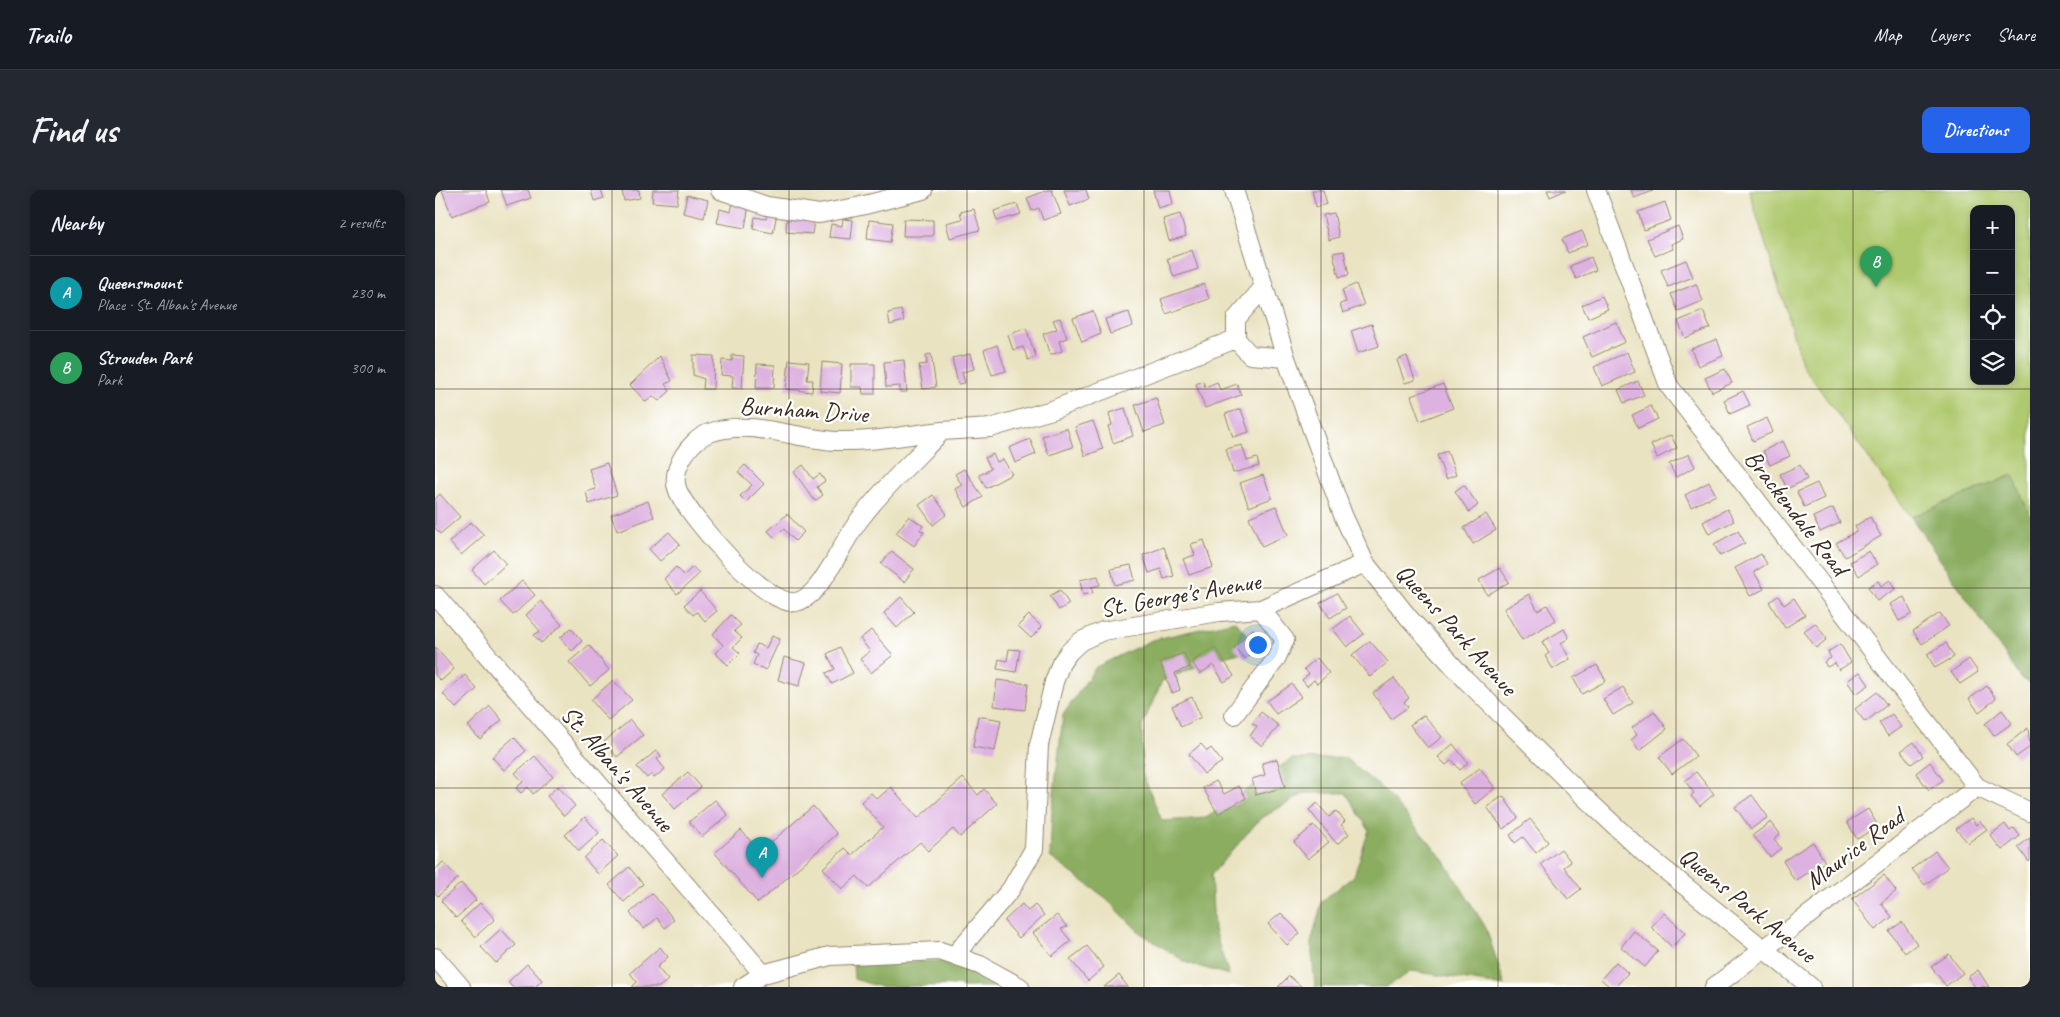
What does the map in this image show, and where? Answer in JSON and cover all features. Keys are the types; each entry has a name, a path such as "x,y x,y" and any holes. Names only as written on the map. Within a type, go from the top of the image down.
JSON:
{"street":[{"path":"719,190 767,206 819,214 861,206 923,190"},
{"name":"Queens Park Avenue","path":"1234,190 1286,358 1343,516 1365,563 1409,618 1466,680 1581,794 1645,854 1811,987"},
{"name":"Brackendale Road","path":"1596,190 1669,386 1977,787 2030,812"},
{"path":"1263,288 1237,319 1236,339 1250,355 1286,358"},
{"name":"Burnham Drive","path":"942,431 864,514 825,577 811,594 796,602 782,601 766,592 748,576 691,513 677,489 678,469 687,449 707,433 724,428 746,428 796,437 837,441 871,440 942,431 990,428 1052,410 1236,339"},
{"name":"St. George's Avenue","path":"954,956 1011,890 1034,849 1039,745 1054,682 1061,663 1069,652 1081,641 1103,631 1219,612 1261,609 1365,563"},
{"name":"St. Alban's Avenue","path":"435,595 763,974"},
{"path":"1234,714 1276,659 1285,640 1261,609"},
{"name":"Maurice Road","path":"1714,987 1977,787"},
{"path":"743,987 763,974 831,956 940,951 980,965 1020,987"},
{"path":"435,957 461,987"}],"green space":[{"path":"1749,190 2030,190 2030,515 2012,475 1911,517 1803,366"},
{"path":"2013,475 2030,515 2030,683 2021,678 1911,517"},
{"path":"1235,621 1259,648 1212,660 1162,681 1142,726 1142,772 1162,821 1206,818 1291,759 1345,758 1386,792 1444,860 1486,928 1505,986 1412,971 1386,987 1315,987 1311,943 1322,901 1354,876 1369,830 1346,793 1305,793 1260,819 1211,875 1214,930 1229,975 1187,963 1139,932 1106,898 1050,857 1052,811 1063,715 1096,667 1152,640"},
{"path":"946,961 1007,987 963,987 959,985 880,987 854,979 853,963"}],"building":[{"path":"442,190 486,190 490,202 452,216"},
{"path":"501,190 528,190 531,198 507,206"},
{"path":"591,190 601,190 604,198 594,201"},
{"path":"622,190 639,190 640,198 624,201"},
{"path":"653,190 679,190 677,204 652,202"},
{"path":"1052,190 1061,214 1043,220 1039,208 1032,211 1027,198"},
{"path":"1064,190 1086,190 1089,199 1070,206"},
{"path":"1153,190 1170,190 1173,204 1158,208"},
{"path":"1312,190 1323,190 1327,204 1316,207"},
{"path":"1547,190 1566,190 1550,197"},
{"path":"1631,190 1652,190 1653,191 1634,198"},
{"path":"687,195 708,200 704,218 683,213"},
{"path":"733,202 749,205 745,228 717,223 720,209 731,212"},
{"path":"1665,202 1671,220 1644,230 1638,212"},
{"path":"1017,204 1021,214 997,221 994,211"},
{"path":"974,209 980,230 950,238 946,223 962,219 960,212"},
{"path":"768,211 777,213 773,233 753,229 755,217 766,219"},
{"path":"1334,213 1339,237 1329,240 1323,215"},
{"path":"1180,214 1186,236 1169,241 1163,219"},
{"path":"787,217 814,220 812,234 786,232"},
{"path":"843,219 853,220 851,239 829,237 831,224 842,226"},
{"path":"904,219 933,220 933,236 903,236"},
{"path":"869,220 893,223 890,242 867,239"},
{"path":"1678,226 1683,239 1671,244 1673,249 1655,256 1647,239"},
{"path":"1582,231 1588,244 1568,253 1562,239"},
{"path":"1192,250 1198,269 1174,277 1167,259"},
{"path":"1344,251 1349,275 1339,277 1333,253"},
{"path":"1591,257 1596,270 1576,279 1570,266"},
{"path":"1686,260 1693,277 1668,287 1661,270"},
{"path":"1204,284 1209,299 1166,314 1161,299"},
{"path":"1356,284 1364,305 1343,313 1340,304 1346,302 1342,290"},
{"path":"1696,284 1703,301 1678,311 1671,294"},
{"path":"1602,296 1608,309 1588,318 1582,305"},
{"path":"901,310 904,321 890,325 888,313"},
{"path":"1093,311 1101,334 1082,342 1073,318"},
{"path":"1703,311 1710,328 1685,338 1678,321"},
{"path":"1129,312 1133,326 1110,334 1105,319"},
{"path":"1060,318 1067,338 1059,341 1062,351 1050,355 1043,334 1057,329 1053,320"},
{"path":"1616,322 1625,342 1592,357 1583,337"},
{"path":"1372,324 1379,346 1358,353 1351,331"},
{"path":"1026,328 1036,357 1028,360 1023,347 1013,350 1008,335"},
{"path":"1717,339 1723,356 1698,366 1691,349"},
{"path":"997,345 1006,371 992,375 984,350"},
{"path":"1627,352 1635,372 1602,386 1594,367"},
{"path":"931,354 936,387 923,389 919,365 927,364 926,355"},
{"path":"970,354 974,369 962,372 965,383 958,384 952,358"},
{"path":"693,355 714,356 713,389 703,389 704,379 693,375"},
{"path":"732,355 744,356 742,388 732,388 733,376 721,375 722,360 732,361"},
{"path":"660,356 672,381 665,384 670,391 659,401 653,396 646,402 630,385"},
{"path":"1407,356 1415,380 1405,383 1397,360"},
{"path":"789,360 809,362 807,380 813,380 812,392 786,389"},
{"path":"904,360 907,392 900,392 900,386 886,387 884,362"},
{"path":"822,362 842,364 840,393 820,391"},
{"path":"757,364 775,365 774,388 756,388"},
{"path":"851,364 875,364 875,394 863,394 862,387 851,387"},
{"path":"1725,369 1732,383 1712,392 1705,378"},
{"path":"1203,381 1205,387 1217,382 1220,390 1237,384 1241,395 1205,408 1196,384"},
{"path":"1638,381 1644,395 1624,403 1618,390"},
{"path":"1443,384 1453,408 1420,421 1411,396"},
{"path":"1743,391 1750,405 1730,414 1724,400"},
{"path":"1156,398 1165,425 1144,432 1135,405"},
{"path":"1651,406 1658,419 1638,428 1632,415"},
{"path":"1125,408 1133,436 1113,443 1108,426 1112,425 1109,413"},
{"path":"1241,409 1249,432 1233,437 1225,414"},
{"path":"1767,418 1773,432 1753,441 1747,427"},
{"path":"1093,421 1103,449 1085,456 1075,427"},
{"path":"1067,428 1073,447 1049,455 1042,436"},
{"path":"1671,435 1677,448 1657,458 1651,445"},
{"path":"1030,439 1036,454 1015,463 1009,448"},
{"path":"1783,441 1790,456 1770,465 1763,451"},
{"path":"1242,445 1247,461 1257,458 1259,466 1233,473 1226,449"},
{"path":"1447,451 1456,475 1446,479 1437,455"},
{"path":"993,454 997,462 1003,459 1012,474 986,488 979,475 991,469 985,458"},
{"path":"1689,454 1695,467 1676,477 1669,464"},
{"path":"607,463 617,495 589,504 586,492 596,489 589,469"},
{"path":"745,465 764,484 746,502 740,496 752,485 738,472"},
{"path":"803,465 813,479 820,474 825,481 817,487 823,495 815,501 794,472"},
{"path":"1800,465 1807,479 1787,489 1780,474"},
{"path":"964,469 983,497 966,507 955,489 962,485 955,474"},
{"path":"1263,475 1272,498 1249,507 1240,483"},
{"path":"1709,482 1716,495 1691,507 1685,495"},
{"path":"1817,483 1824,498 1804,507 1797,492"},
{"path":"1464,485 1478,505 1469,512 1455,491"},
{"path":"440,494 460,517 440,534 435,528 435,499"},
{"path":"933,495 947,514 933,525 919,505"},
{"path":"648,501 654,517 617,531 611,515"},
{"path":"1276,506 1288,535 1262,547 1249,517"},
{"path":"1833,508 1840,523 1820,532 1813,517"},
{"path":"1727,509 1734,521 1709,534 1703,522"},
{"path":"787,514 804,532 795,541 784,529 775,538 768,531"},
{"path":"1486,514 1496,530 1473,544 1464,528"},
{"path":"909,516 923,526 920,530 924,532 914,546 896,533"},
{"path":"1870,517 1881,536 1845,557 1836,543 1857,531 1855,526"},
{"path":"471,522 484,535 461,555 449,542"},
{"path":"1738,531 1745,543 1720,556 1714,544"},
{"path":"669,532 680,544 660,561 649,549"},
{"path":"1204,540 1213,567 1189,575 1183,559 1195,555 1191,544"},
{"path":"1164,547 1174,576 1164,579 1161,569 1149,573 1143,555"},
{"path":"494,550 506,564 484,584 472,570"},
{"path":"891,551 914,569 904,582 881,564"},
{"path":"1869,551 1877,564 1859,576 1850,562"},
{"path":"1761,554 1767,564 1754,572 1764,589 1750,596 1735,568"},
{"path":"1131,565 1135,580 1115,585 1111,569"},
{"path":"676,567 684,575 693,567 699,574 677,594 664,579"},
{"path":"1500,568 1509,582 1487,595 1479,580"},
{"path":"1098,576 1100,585 1091,587 1093,593 1083,595 1080,580"},
{"path":"1890,580 1895,589 1877,601 1868,587 1878,581 1881,586"},
{"path":"522,581 535,595 513,615 500,601"},
{"path":"1060,590 1069,604 1059,610 1050,596"},
{"path":"700,591 717,611 705,621 697,612 693,615 684,605"},
{"path":"1337,593 1346,608 1330,618 1320,603"},
{"path":"1529,594 1538,611 1547,605 1556,620 1522,640 1504,609"},
{"path":"1778,596 1784,605 1794,598 1805,615 1785,628 1769,602"},
{"path":"901,597 914,612 897,628 884,613"},
{"path":"1904,597 1912,614 1899,621 1890,604"},
{"path":"541,601 562,625 541,643 534,635 540,631 526,615"},
{"path":"1940,613 1949,626 1922,644 1913,631"},
{"path":"731,615 741,625 734,631 742,638 733,647 740,653 728,665 715,653 723,645 713,634"},
{"path":"1029,615 1042,627 1031,638 1018,626"},
{"path":"1350,616 1364,634 1347,647 1333,629"},
{"path":"1815,623 1827,639 1816,648 1804,631"},
{"path":"571,628 582,641 572,651 560,638"},
{"path":"1253,629 1265,640 1245,659 1234,647"},
{"path":"1564,629 1569,638 1561,643 1570,659 1553,669 1545,656 1549,653 1542,642"},
{"path":"871,630 893,655 871,673 860,659 870,651 860,639"},
{"path":"772,636 780,639 766,670 753,664 757,655 753,653 757,644 766,648"},
{"path":"1370,641 1388,662 1370,677 1352,655"},
{"path":"1946,643 1954,657 1935,668 1927,654"},
{"path":"1840,644 1851,662 1839,670 1835,663 1827,667 1824,662 1831,658 1828,652"},
{"path":"589,645 609,670 590,686 569,662"},
{"path":"435,647 454,669 441,681 435,675"},
{"path":"840,647 853,673 832,684 826,673 835,669 827,654"},
{"path":"1215,647 1234,676 1224,682 1213,665 1200,674 1192,662"},
{"path":"1009,649 1020,650 1016,672 997,669 999,659 1007,661"},
{"path":"1184,653 1190,667 1175,673 1180,690 1172,693 1160,662"},
{"path":"784,657 806,663 799,686 778,680"},
{"path":"1317,658 1329,673 1317,684 1314,680 1307,686 1302,680 1309,674 1304,669"},
{"path":"1969,659 1978,672 1960,684 1951,672"},
{"path":"1597,665 1606,681 1582,694 1573,678"},
{"path":"1860,672 1869,685 1856,694 1847,681"},
{"path":"465,675 477,689 456,708 443,694"},
{"path":"1394,678 1409,698 1404,702 1408,707 1391,719 1373,693"},
{"path":"613,680 632,700 608,720 591,700"},
{"path":"997,680 1028,684 1025,710 994,706"},
{"path":"1292,684 1301,697 1276,714 1267,701"},
{"path":"1987,686 1996,699 1979,712 1969,699"},
{"path":"1623,687 1633,703 1613,715 1603,699"},
{"path":"1877,692 1887,705 1865,722 1855,709"},
{"path":"1192,697 1201,717 1181,727 1172,706"},
{"path":"490,706 502,720 480,739 468,726"},
{"path":"2002,710 2012,723 1994,736 1985,724"},
{"path":"1654,711 1667,729 1639,751 1631,740 1637,735 1632,728"},
{"path":"1261,712 1279,726 1262,746 1250,736 1257,726 1252,724"},
{"path":"1892,714 1901,727 1888,736 1879,723"},
{"path":"1424,715 1442,737 1428,748 1410,725"},
{"path":"978,716 1001,720 995,751 973,747"},
{"path":"630,720 643,735 617,757 604,742"},
{"path":"2028,728 2030,747 2016,757 2007,744"},
{"path":"514,737 526,751 504,770 492,757"},
{"path":"1683,739 1696,756 1672,774 1659,757"},
{"path":"1914,742 1923,756 1911,764 1901,751"},
{"path":"1201,744 1207,751 1211,748 1222,762 1204,774 1189,754"},
{"path":"1453,744 1468,763 1460,770 1452,760 1446,765 1438,757"},
{"path":"657,750 661,756 657,759 665,769 654,778 651,774 647,778 637,767"},
{"path":"535,756 553,777 533,794 528,787 521,793 516,788 523,782 515,773"},
{"path":"1277,759 1285,787 1256,795 1252,779 1265,775 1262,763"},
{"path":"1930,762 1943,780 1929,790 1916,773"},
{"path":"1480,768 1495,788 1475,804 1459,783"},
{"path":"688,772 701,787 675,809 662,794"},
{"path":"1696,772 1714,794 1700,806 1691,796 1694,793 1685,781"},
{"path":"963,778 978,795 984,789 997,804 960,837 953,829 928,851 920,842 868,888 857,876 842,889 823,868 845,848 852,855 883,827 861,802 871,793 877,799 891,787 918,818"},
{"path":"1216,781 1224,794 1239,786 1246,798 1218,814 1203,788"},
{"path":"558,786 575,806 564,816 547,796"},
{"path":"1752,795 1768,817 1751,829 1735,807"},
{"path":"1503,796 1518,818 1503,829 1487,807"},
{"path":"715,800 728,815 702,837 689,822"},
{"path":"1317,803 1329,817 1336,811 1345,821 1341,825 1349,834 1337,844 1309,810"},
{"path":"813,806 837,834 758,903 715,853 741,830 760,852"},
{"path":"1868,809 1878,826 1857,839 1847,822"},
{"path":"585,817 599,833 579,851 565,835"},
{"path":"1971,818 1976,825 1980,821 1987,829 1968,843 1956,829"},
{"path":"1530,819 1548,842 1536,853 1523,837 1515,843 1510,835"},
{"path":"1771,822 1780,834 1774,839 1781,848 1770,857 1753,835"},
{"path":"2005,824 2010,831 2014,828 2020,836 2002,850 1990,835"},
{"path":"1314,825 1329,842 1308,859 1294,842"},
{"path":"2030,838 2030,861 2029,862 2018,847"},
{"path":"603,840 618,856 598,874 584,858"},
{"path":"1813,842 1825,862 1795,881 1783,861"},
{"path":"1561,849 1571,862 1564,867 1581,889 1568,899 1541,864"},
{"path":"1935,851 1948,867 1925,885 1912,869"},
{"path":"443,862 458,878 438,896 435,893 435,870"},
{"path":"629,867 643,884 624,902 609,885"},
{"path":"1884,875 1896,891 1881,903 1892,917 1875,930 1852,899"},
{"path":"461,883 476,900 456,918 441,901"},
{"path":"652,893 674,920 665,928 657,918 644,929 630,913"},
{"path":"480,903 495,919 475,937 461,921"},
{"path":"1022,904 1028,911 1035,905 1044,915 1019,938 1004,921"},
{"path":"1281,913 1300,933 1287,945 1268,924"},
{"path":"1664,913 1685,933 1672,947 1651,927"},
{"path":"1057,915 1067,927 1061,929 1071,941 1052,956 1033,933"},
{"path":"1902,922 1917,944 1905,953 1889,931"},
{"path":"501,929 516,945 496,963 481,947"},
{"path":"1634,931 1658,951 1645,967 1621,947"},
{"path":"1087,946 1104,967 1088,981 1070,959"},
{"path":"660,947 668,957 657,967 668,980 659,987 632,987 637,982 630,973"},
{"path":"1949,954 1963,973 1946,986 1931,967"},
{"path":"1616,962 1628,973 1615,987 1610,987 1601,979"},
{"path":"527,964 542,980 535,987 512,987 508,982"},
{"path":"1978,970 1989,987 1975,987 1968,977"},
{"path":"1119,975 1128,987 1104,987"},
{"path":"1289,976 1302,987 1278,987"}],"place":[{"name":"Strouden Park","path":"1876,287"},
{"name":"Queensmount","path":"762,878"}]}
